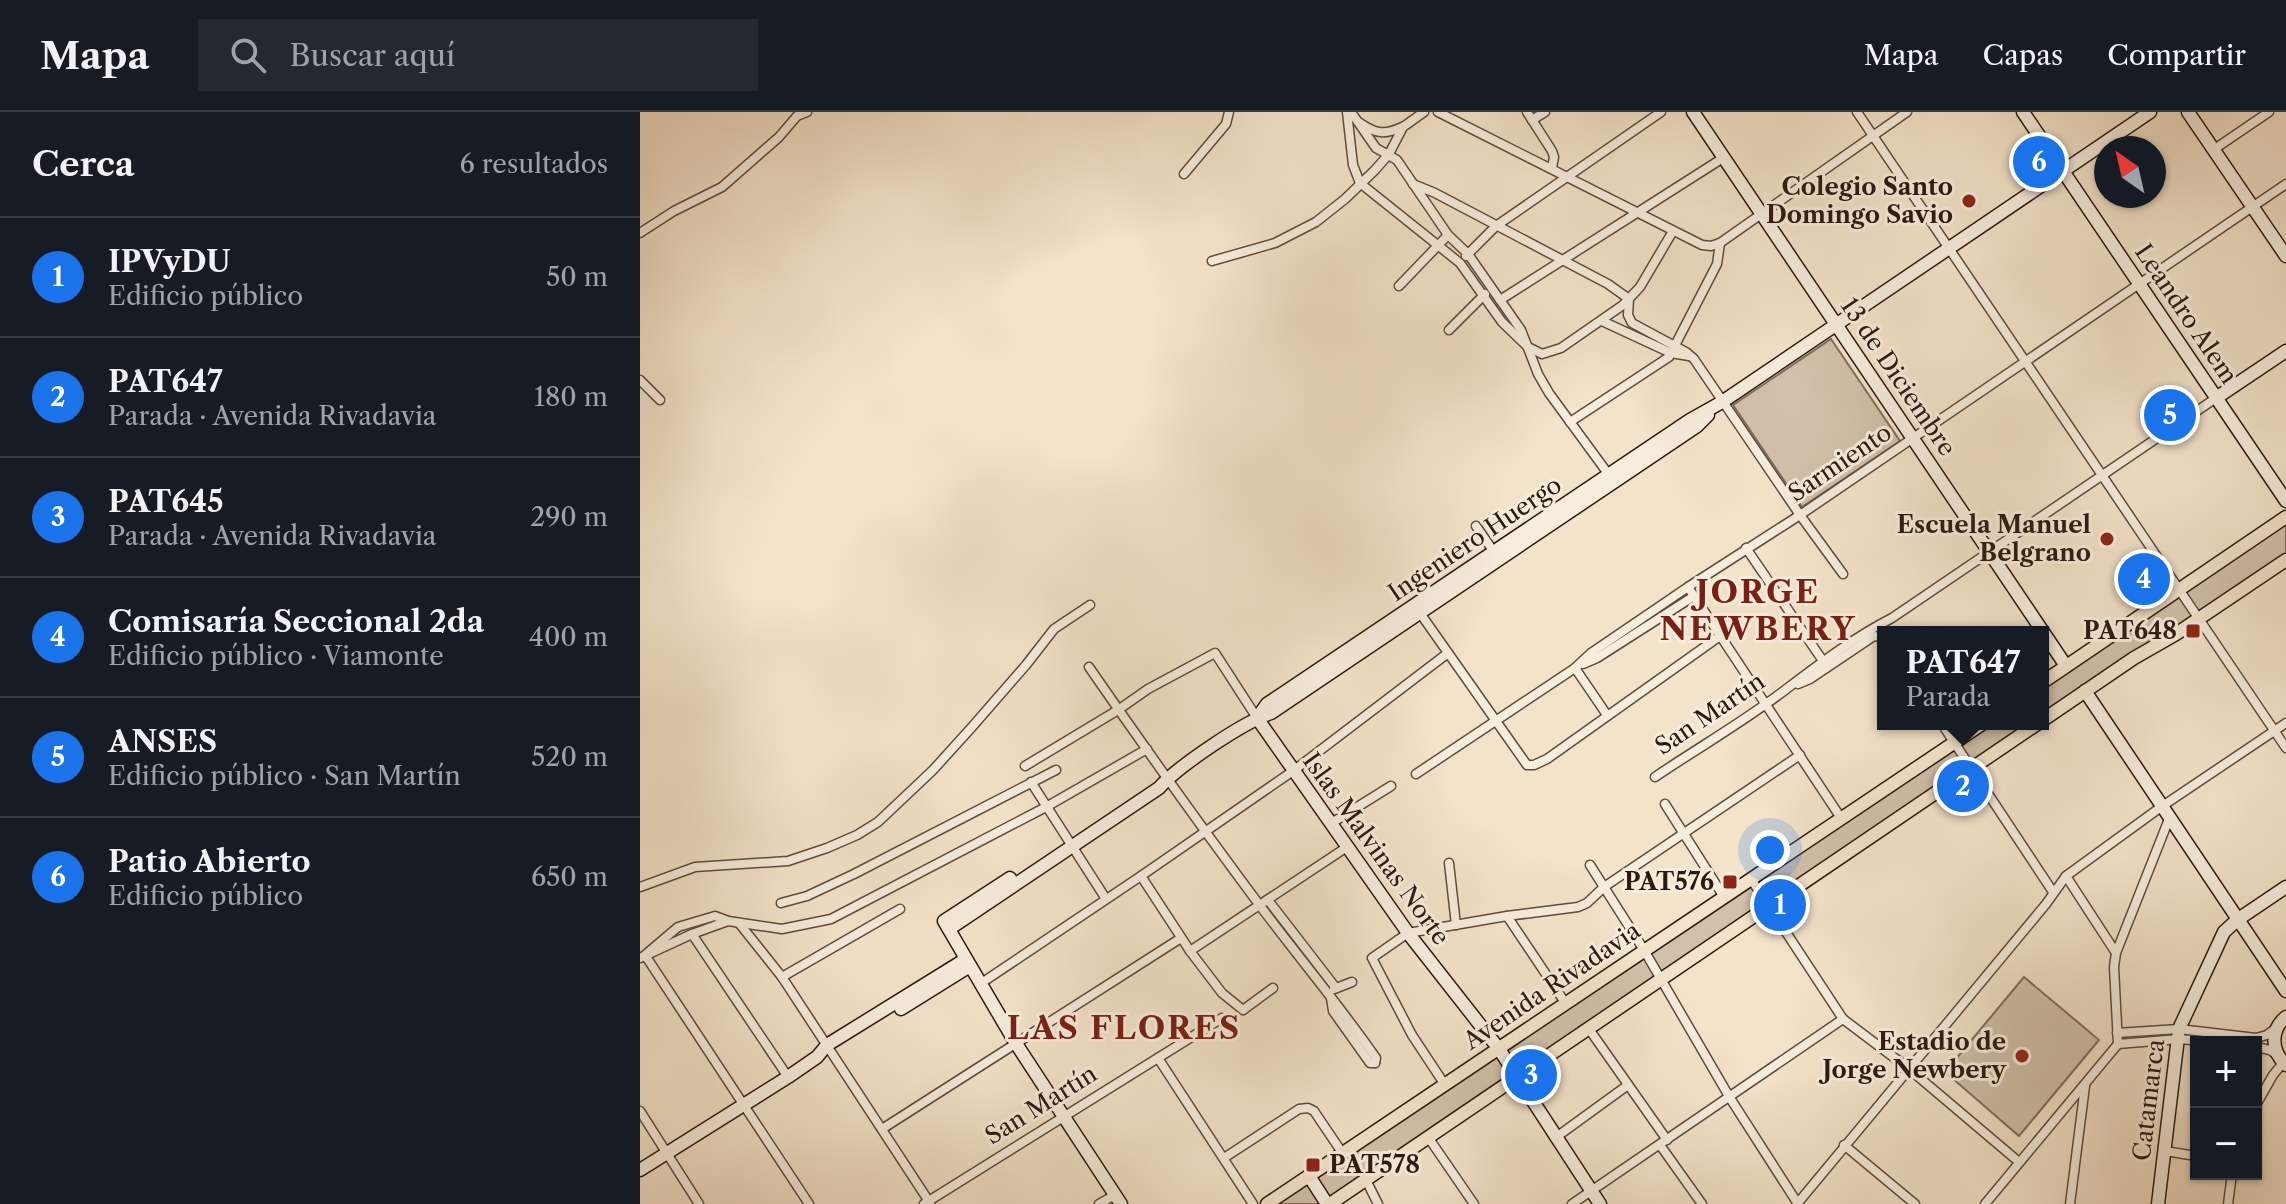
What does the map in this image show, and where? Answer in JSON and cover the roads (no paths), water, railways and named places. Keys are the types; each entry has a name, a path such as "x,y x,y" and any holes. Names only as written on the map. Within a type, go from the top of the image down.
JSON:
{"main road":[{"name":"13 de Diciembre","path":"1693,112 2040,626"},
{"name":"Leandro Alem","path":"2023,112 2286,501"},
{"name":"Ingeniero Huergo","path":"1257,718 1267,704 1690,420 1722,402 2150,112"},
{"path":"2188,112 2286,256"},
{"name":"San Martín","path":"2216,398 2286,351"},
{"name":"Ingeniero Huergo","path":"968,963 946,925 1070,844 1155,782 1168,777 1257,718 1271,713 1420,613 1697,426 1722,402"},
{"path":"2049,678 2286,517"},
{"path":"2049,716 2286,560"},
{"name":"13 de Diciembre","path":"2049,640 2066,666"},
{"path":"2085,691 2286,991"},
{"name":"Islas Malvinas Norte","path":"1257,718 1408,933 1499,1049 1600,1204"},
{"name":"Avenida Rivadavia","path":"1267,1204 1973,730"},
{"path":"1309,1176 1328,1204 1517,1079 2028,730"},
{"path":"2237,920 2286,887"},
{"name":"Catamarca","path":"2158,1204 2179,1034 2224,932 2237,920"},
{"path":"640,1170 968,963 1015,1042 1118,1199"},
{"path":"2282,1061 2274,1042 2276,1029 2286,1017"}],"street":[{"path":"640,233 674,211 722,187 779,137 796,114 807,112"},
{"path":"1184,174 1226,124 1229,112"},
{"path":"1349,112 1376,148 1397,160 1448,235 1468,254 1521,330 1538,374 1609,475"},
{"path":"1349,112 1353,165 1360,183 1460,263 1502,322 1528,347 1542,354 1561,348 1629,299 1640,287 1673,231"},
{"path":"1357,121 1377,133 1389,134 1424,112"},
{"path":"1438,112 1673,231 1711,246 1720,243 1907,112"},
{"path":"1545,112 1530,116 1552,151 1552,168"},
{"path":"1460,263 1496,226 1661,112"},
{"path":"1857,112 2286,748"},
{"path":"2213,150 2269,112"},
{"path":"1212,261 1275,243 1300,231 1333,208 1389,154 1403,127"},
{"path":"1500,300 1723,158"},
{"path":"1413,184 1608,284 1629,299"},
{"name":"Sarmiento","path":"1416,774 2286,184"},
{"path":"1399,286 1448,235"},
{"path":"1570,422 1673,350 1717,264 1720,243"},
{"path":"1449,330 1491,287"},
{"path":"1629,299 1628,315 1632,323 1673,350"},
{"path":"1602,321 1690,356 1843,574"},
{"path":"640,380 660,400"},
{"name":"San Martín","path":"1655,777 2216,398"},
{"path":"1476,526 1494,552"},
{"path":"1746,548 1823,661"},
{"path":"1688,587 1841,818"},
{"name":"Sarmiento","path":"1575,668 1597,658 1694,596"},
{"path":"640,887 695,867 788,861 857,835 878,822 933,770 1054,629 1090,605"},
{"path":"1420,613 1527,765 1547,759 1720,636"},
{"name":"San Martín","path":"1789,687 1810,679 1877,636"},
{"name":"Islas Malvinas Norte","path":"1118,710 1148,689 1215,653 1257,718"},
{"path":"980,984 1293,771 1448,653"},
{"path":"1089,667 1207,831 1331,992 1376,1058 1375,1063 1370,1063 1333,1011 1331,992"},
{"path":"1575,668 1607,715"},
{"path":"1025,766 1118,710"},
{"path":"1590,865 1797,1204 2066,876 2161,807 2286,723"},
{"path":"1946,730 2053,892"},
{"path":"643,957 678,927 715,916 728,921 782,929 831,919 1046,807 1147,749"},
{"path":"1445,1085 1412,1035 1372,958 1408,933 1578,907 1587,903 1604,887 1800,755"},
{"path":"781,903 807,896 854,874 1056,770"},
{"path":"1031,782 1106,899"},
{"path":"1330,824 1391,786"},
{"path":"1665,804 1724,897"},
{"path":"2118,1044 2116,953 2169,819"},
{"path":"1190,951 1347,847"},
{"path":"1449,863 1456,925"},
{"path":"1141,876 1181,938 1222,993 1243,1010 1273,988"},
{"path":"2066,876 2116,953"},
{"path":"1751,879 1843,1019 1908,1068 2019,1162"},
{"path":"782,977 900,909"},
{"path":"1507,916 1566,1004"},
{"path":"643,957 728,921"},
{"path":"739,923 782,977 928,1203"},
{"path":"692,934 788,1077"},
{"path":"882,1129 1181,938"},
{"path":"643,957 809,1204"},
{"path":"1331,992 1352,982"},
{"name":"San Martín","path":"928,1203 1222,1018"},
{"path":"1572,1204 1843,1019"},
{"path":"1589,1029 1702,1204"},
{"path":"2117,1033 2256,1038 2276,1029"},
{"path":"1985,1204 2118,1044 2179,1034 2190,1036"},
{"path":"2262,1050 2282,1061 2262,1094"},
{"path":"1158,1058 1253,1204"},
{"path":"2070,1204 2086,1083"},
{"path":"1555,1138 1628,1085"},
{"path":"1224,1158 1299,1109 1308,1108 1314,1111 1343,1154"},
{"path":"640,1111 699,1204"},
{"path":"1428,1137 1474,1204"},
{"path":"1844,1145 1915,1204"},
{"path":"2165,1151 2190,1155"},
{"path":"1366,1180 1378,1204"},
{"path":"2228,1204 2231,1180"},
{"path":"1099,1204 1118,1199"}],"place":[{"name":"Patio Abierto","path":"2039,162"},
{"name":"Colegio Santo Domingo Savio","path":"1969,201"},
{"name":"ANSES","path":"2170,415"},
{"name":"Escuela Manuel Belgrano","path":"2107,539"},
{"name":"Comisaría Seccional 2da","path":"2144,579"},
{"name":"PAT648","path":"2193,631"},
{"name":"PAT647","path":"1963,786"},
{"name":"PAT576","path":"1730,882"},
{"name":"IPVyDU","path":"1780,905"},
{"name":"Estadio de Jorge Newbery","path":"2022,1056"},
{"name":"PAT645","path":"1531,1075"},
{"name":"PAT578","path":"1313,1165"}],"district":[{"name":"JORGE NEWBERY","path":"1758,610"},
{"name":"LAS FLORES","path":"1124,1028"}]}
